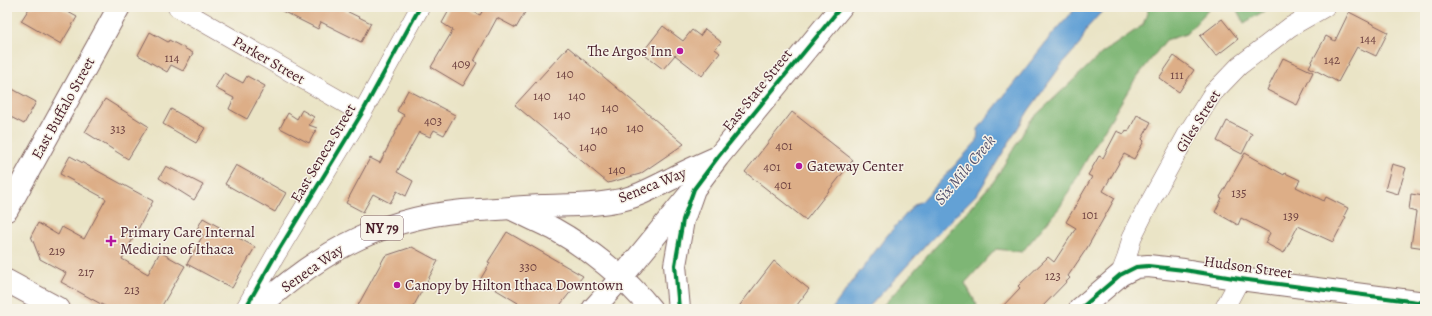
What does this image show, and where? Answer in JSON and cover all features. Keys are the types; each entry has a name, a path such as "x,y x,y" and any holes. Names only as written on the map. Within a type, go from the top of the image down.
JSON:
{"main road":[{"name":"East State Street","path":"593,309 694,189 718,157 841,7"},
{"name":"East Buffalo Street","path":"7,210 113,9"},
{"name":"Seneca Way","path":"257,309 270,297 312,265 339,248 362,236 409,219 477,210 584,205 617,201 632,197 653,188 718,157"},
{"name":"NY 79","path":"679,309 675,265 683,220 694,189"},
{"name":"Seneca Way","path":"512,209 578,244 601,260 620,278"},
{"name":"Hudson Street","path":"1080,309 1120,275 1136,267 1148,266 1425,303"},
{"name":"NY 79","path":"620,278 641,296 651,309"},
{"path":"7,281 59,309"}],"street":[{"name":"Parker Street","path":"177,7 362,112"},
{"name":"East Seneca Street","path":"244,309 362,112 420,7"},
{"name":"Giles Street","path":"1120,275 1127,257 1132,237 1144,213 1189,131 1213,93 1239,66 1290,28 1325,7"},
{"path":"1224,309 1240,279"}],"green space":[{"path":"1149,7 1211,7 1186,34 1166,40 1134,81 1092,150 1060,207 1022,252 996,249 965,283 977,305 974,309 880,309 994,181 1031,120 1101,54 1143,25"},
{"path":"1235,7 1271,7 1244,23"}],"water":[{"name":"Six Mile Creek","path":"1077,7 1106,7 1087,28 1080,44 1063,63 1029,110 978,193 929,242 867,309 832,309 885,238 915,204 922,201 977,141 978,129 1050,37"}],"building":[{"path":"30,7 59,7 77,17 61,44 21,21"},
{"path":"274,7 338,7 371,23 361,42 321,22 318,29"},
{"path":"451,7 464,7 480,15 483,10 478,7 528,7 516,28 497,18 474,61 477,63 463,86 431,67 453,30 442,23"},
{"path":"1349,12 1388,32 1376,56 1357,47 1338,82 1309,67 1326,36 1335,41"},
{"path":"1222,19 1238,39 1216,56 1200,36"},
{"name":"The Argos Inn","path":"663,26 683,41 692,30 700,36 705,29 721,42 715,49 720,53 702,76 675,55 663,69 642,53"},
{"path":"150,32 193,53 183,71 171,65 167,72 138,55"},
{"path":"568,47 684,144 640,174 608,183 515,105"},
{"path":"1174,56 1194,70 1179,92 1159,78"},
{"path":"1283,58 1313,72 1297,105 1267,90"},
{"path":"224,73 243,83 247,76 265,86 247,119 229,109 234,98 215,88"},
{"path":"7,86 36,102 24,124 7,115"},
{"path":"408,90 455,115 444,135 434,130 430,137 419,132 397,172 413,181 406,196 397,191 390,203 373,194 363,212 346,203 370,158 380,163 404,115 397,111"},
{"path":"105,99 148,126 128,159 85,132"},
{"path":"171,109 205,128 196,143 163,124"},
{"path":"302,110 314,117 309,125 317,128 309,143 280,128 288,113 297,119"},
{"name":"Gateway Center","path":"792,112 853,160 806,220 745,172"},
{"path":"1137,115 1151,122 1142,139 1144,141 1134,159 1124,154 1103,191 1115,198 1087,248 1068,276 1070,278 1040,309 1000,309 1020,288 1018,286 1048,257 1054,262 1076,228 1066,222 1092,177 1088,175 1099,156 1103,158 1117,131 1124,134 1126,130 1128,132"},
{"path":"1227,121 1252,134 1242,154 1217,141"},
{"path":"1245,153 1284,175 1285,173 1300,180 1296,187 1324,201 1326,197 1348,208 1344,216 1346,217 1333,242 1298,226 1284,253 1265,243 1270,233 1241,218 1238,225 1215,212 1222,198 1220,197"},
{"path":"70,156 153,201 122,259 148,274 160,252 185,266 160,309 110,309 61,282 66,273 40,259 31,236 38,223 58,235 62,227 84,239 106,199 60,174"},
{"path":"1392,164 1406,168 1398,194 1385,190"},
{"path":"236,165 286,193 275,212 225,184"},
{"path":"166,166 203,185 194,200 159,178"},
{"path":"1411,194 1424,196 1425,248 1411,246 1416,212 1409,210"},
{"path":"203,218 255,247 232,288 187,264 203,235 196,231"},
{"path":"507,232 583,276 557,309 514,309 518,303 480,280 490,263 488,262"},
{"name":"Canopy by Hilton Ithaca Downtown","path":"412,247 438,261 412,309 356,309 385,256"},
{"path":"774,261 809,289 794,309 737,309"}],"cycle path":[{"path":"245,309 275,256 362,113 420,7"},
{"path":"679,309 675,265 683,220 694,189 718,157 841,7"},
{"path":"1080,309 1120,275 1136,267 1148,266 1425,303"}],"place":[{"name":"The Argos Inn","path":"680,51"},
{"name":"Gateway Center","path":"799,166"},
{"name":"Primary Care Internal Medicine of Ithaca","path":"111,241"},
{"name":"Canopy by Hilton Ithaca Downtown","path":"397,285"}]}
